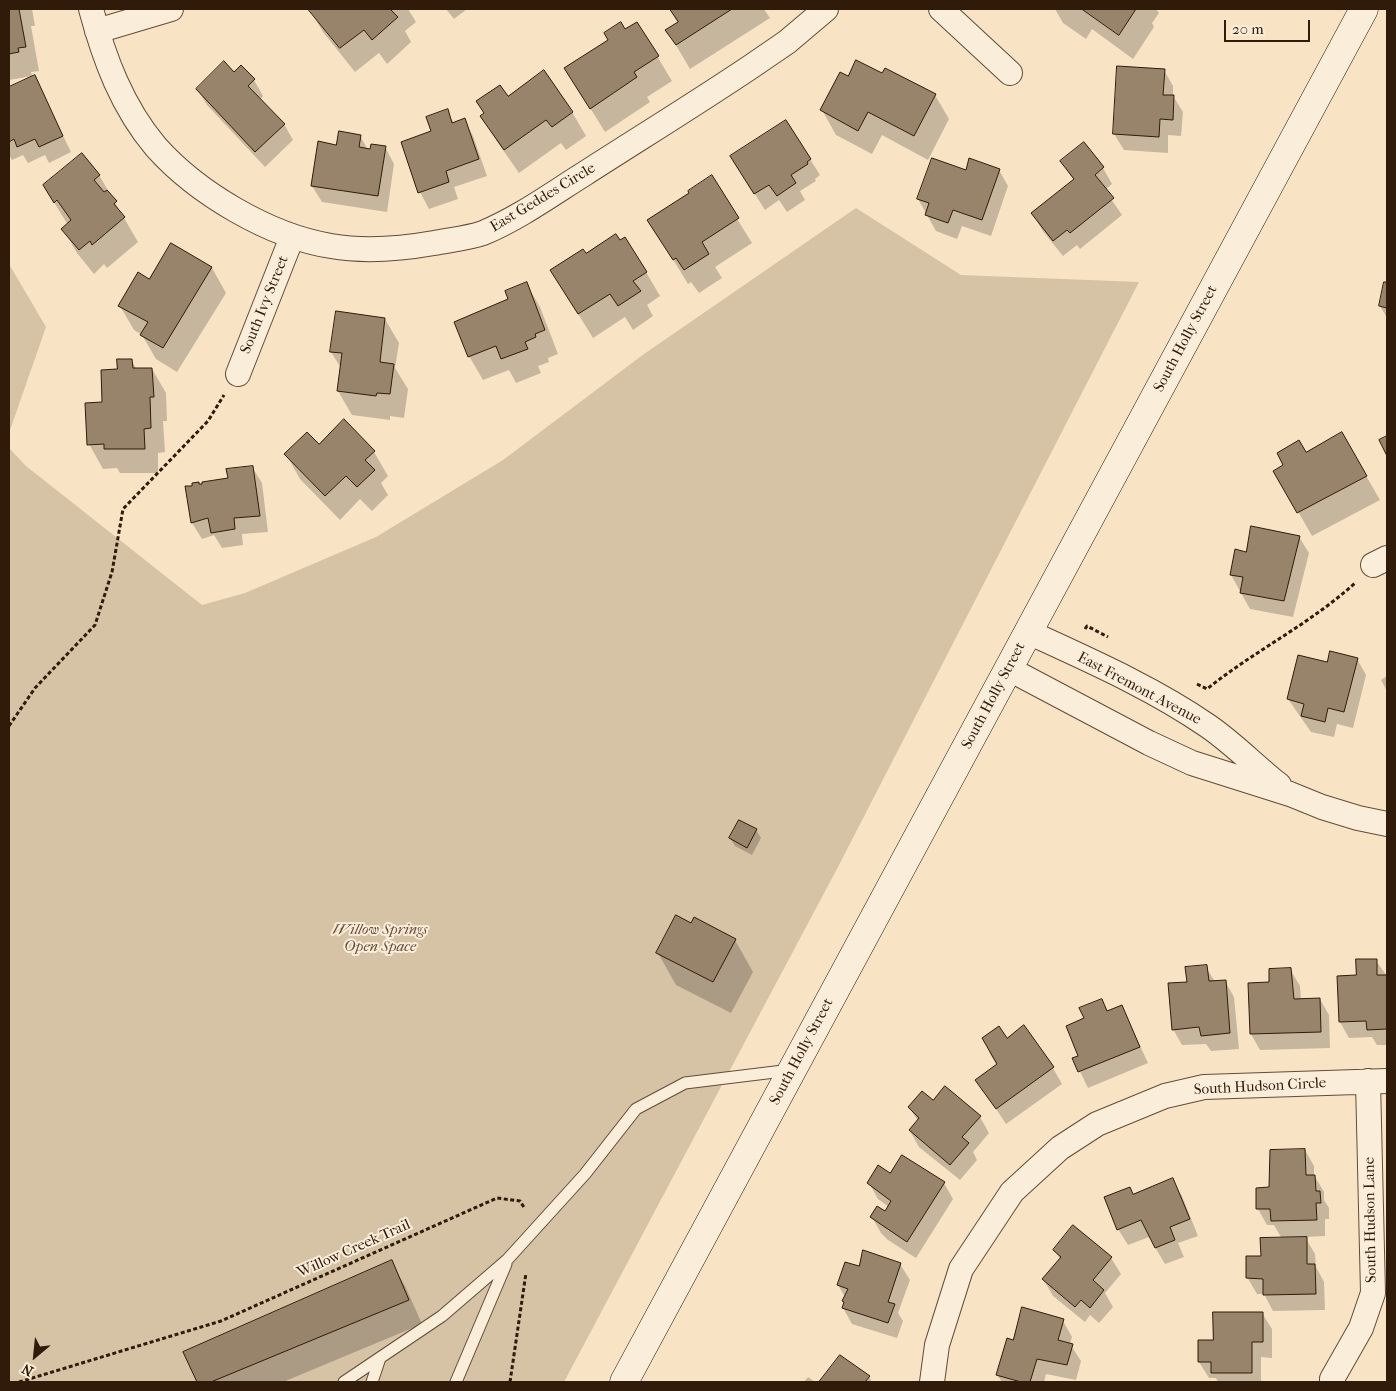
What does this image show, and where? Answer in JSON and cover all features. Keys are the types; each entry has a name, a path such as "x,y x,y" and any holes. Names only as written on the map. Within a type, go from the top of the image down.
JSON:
{"main road":[{"name":"South Holly Street","path":"624,1382 1364,9"}],"street":[{"name":"East Geddes Circle","path":"91,9 106,62 134,117 155,146 176,168 207,192 245,215 292,237 331,246 398,249 482,233 533,206 730,81 787,42 826,9"},
{"path":"97,31 171,9"},
{"path":"941,9 1010,73"},
{"name":"South Ivy Street","path":"238,374 292,237"},
{"name":"East Fremont Avenue","path":"1028,632 1184,710 1233,745 1290,794"},
{"name":"East Fremont Avenue","path":"1009,669 1173,755 1290,794 1322,807 1358,818 1387,824"},
{"name":"South Hudson Lane","path":"1332,1379 1361,1328 1373,1293 1378,1081"},
{"name":"South Hudson Circle","path":"932,1382 937,1345 961,1269 1012,1192 1060,1148 1097,1124 1165,1096 1204,1087 1378,1081"}],"lane":[{"path":"344,1382 442,1316 507,1260 585,1174 636,1108 685,1084 793,1070"},
{"path":"456,1382 507,1260"},
{"path":"372,1382 380,1358"}],"path":[{"path":"9,726 35,688 94,625 112,572 123,509 208,421 238,374"},
{"path":"1191,681 1207,689 1227,673 1337,599 1380,562"},
{"path":"1073,653 1087,626 1113,640"},
{"name":"Willow Creek Trail","path":"19,1382 221,1321 497,1198 520,1201 533,1222 510,1382"}],"green space":[{"name":"Willow Springs Open Space","path":"856,208 961,275 1139,282 839,865 564,1382 9,1382 9,448 26,466 202,605 245,593 376,537 503,460 644,354"},
{"path":"9,264 46,327 9,433"}],"building":[{"path":"9,9 19,9 26,47 18,48 19,52 9,54"},
{"path":"308,9 390,9 398,17 372,40 364,30 340,48"},
{"path":"670,9 732,9 676,45 665,30 678,22"},
{"path":"1082,9 1136,9 1119,35"},
{"path":"621,22 625,29 637,22 659,56 634,72 637,77 590,109 564,68 608,40 604,33"},
{"path":"856,60 882,73 885,68 936,94 914,136 868,112 858,131 820,110 840,72 848,76"},
{"path":"224,61 234,72 241,65 255,79 248,86 285,124 255,152 196,89"},
{"path":"1117,66 1165,69 1163,95 1174,95 1173,120 1160,119 1159,137 1113,134"},
{"path":"544,70 573,112 552,127 546,120 504,150 480,116 484,113 476,101 500,85 508,96"},
{"path":"35,75 63,136 39,147 35,139 17,147 14,139 9,142 9,87"},
{"path":"448,109 452,123 465,118 479,159 446,171 449,182 418,193 401,142 431,131 426,117"},
{"path":"786,120 811,159 807,162 808,164 791,175 796,183 777,196 769,185 754,194 730,156"},
{"path":"339,131 361,135 359,147 370,149 371,144 386,146 378,196 311,186 318,141 336,145"},
{"path":"1084,142 1104,167 1095,175 1114,198 1070,233 1067,230 1053,241 1031,213 1074,179 1060,161"},
{"path":"82,153 100,175 94,180 104,192 107,190 117,201 114,204 125,217 92,245 90,241 79,250 61,229 71,220 57,200 54,203 43,185"},
{"path":"932,158 966,170 969,158 1000,169 982,220 953,210 948,223 925,215 929,203 917,199"},
{"path":"712,175 739,218 702,242 709,254 684,270 676,258 673,260 647,220 689,193 688,191"},
{"path":"616,234 620,240 625,237 647,272 633,281 641,291 618,306 610,294 578,314 550,270 583,249 586,253"},
{"path":"171,243 212,267 163,348 140,335 148,322 118,306 138,272 149,279"},
{"path":"527,282 545,330 535,334 536,337 525,342 528,349 501,359 496,346 468,357 454,322 508,299 505,291"},
{"path":"1384,282 1387,282 1387,308 1379,306"},
{"path":"336,311 385,318 380,362 394,364 390,394 377,393 376,396 337,391 342,353 330,352"},
{"path":"117,359 132,359 133,368 152,368 154,397 150,397 151,428 144,429 145,449 104,449 104,444 87,445 85,403 102,402 101,370 117,369"},
{"path":"344,419 375,451 365,460 375,470 357,487 346,476 325,496 284,454 307,432 319,444"},
{"path":"1342,432 1367,476 1297,513 1273,471 1283,465 1277,453 1299,440 1306,452"},
{"path":"1387,436 1387,456 1379,440"},
{"path":"253,466 260,516 234,518 235,529 211,533 208,518 191,523 185,486 192,486 192,483 199,482 199,484 202,484 202,482 228,478 226,469"},
{"path":"1251,526 1300,536 1284,601 1240,593 1243,577 1230,575 1235,549 1246,552"},
{"path":"1330,651 1358,658 1344,712 1328,708 1325,722 1301,716 1304,704 1287,699 1298,655 1327,662"},
{"path":"739,820 757,829 747,848 729,838"},
{"path":"676,915 691,923 694,917 736,939 713,982 656,953"},
{"path":"1356,959 1377,959 1377,975 1387,975 1387,1029 1367,1030 1366,1021 1339,1022 1337,976 1356,975"},
{"path":"1207,965 1209,981 1226,980 1230,1033 1201,1036 1199,1027 1172,1030 1168,983 1187,982 1185,967"},
{"path":"1291,968 1294,999 1320,998 1321,1032 1250,1034 1248,983 1269,982 1269,969"},
{"path":"1102,999 1107,1011 1122,1005 1140,1047 1078,1072 1072,1058 1078,1056 1066,1026 1084,1018 1079,1008"},
{"path":"1024,1025 1054,1067 996,1109 975,1080 997,1064 982,1038 999,1026 1007,1038"},
{"path":"945,1086 981,1116 962,1137 969,1143 950,1165 909,1130 919,1118 908,1107 922,1091 933,1100"},
{"path":"1305,1149 1306,1175 1315,1175 1316,1191 1320,1191 1321,1203 1316,1203 1317,1220 1271,1221 1270,1209 1256,1209 1256,1188 1269,1187 1270,1150"},
{"path":"902,1155 945,1182 907,1242 870,1217 877,1206 885,1211 891,1201 867,1183 878,1165 890,1173"},
{"path":"1173,1178 1190,1219 1170,1227 1175,1240 1155,1248 1141,1220 1117,1230 1104,1197 1130,1187 1133,1194"},
{"path":"1073,1225 1112,1257 1093,1280 1104,1290 1090,1308 1081,1300 1075,1307 1042,1279 1061,1257 1053,1250"},
{"path":"1307,1237 1307,1264 1315,1264 1316,1294 1263,1295 1263,1279 1246,1278 1246,1256 1261,1256 1260,1238"},
{"path":"863,1250 901,1263 888,1302 895,1304 888,1323 842,1308 844,1302 842,1301 848,1289 837,1285 845,1262 859,1266"},
{"path":"392,1260 409,1300 211,1382 197,1382 183,1352"},
{"path":"1022,1307 1064,1319 1058,1340 1073,1344 1067,1365 1037,1359 1030,1382 1021,1382 996,1375 1007,1338 1013,1340"},
{"path":"1213,1312 1263,1312 1263,1342 1252,1342 1252,1373 1211,1373 1211,1362 1198,1362 1198,1340 1213,1340"},
{"path":"840,1355 870,1376 865,1382 819,1382"}]}
